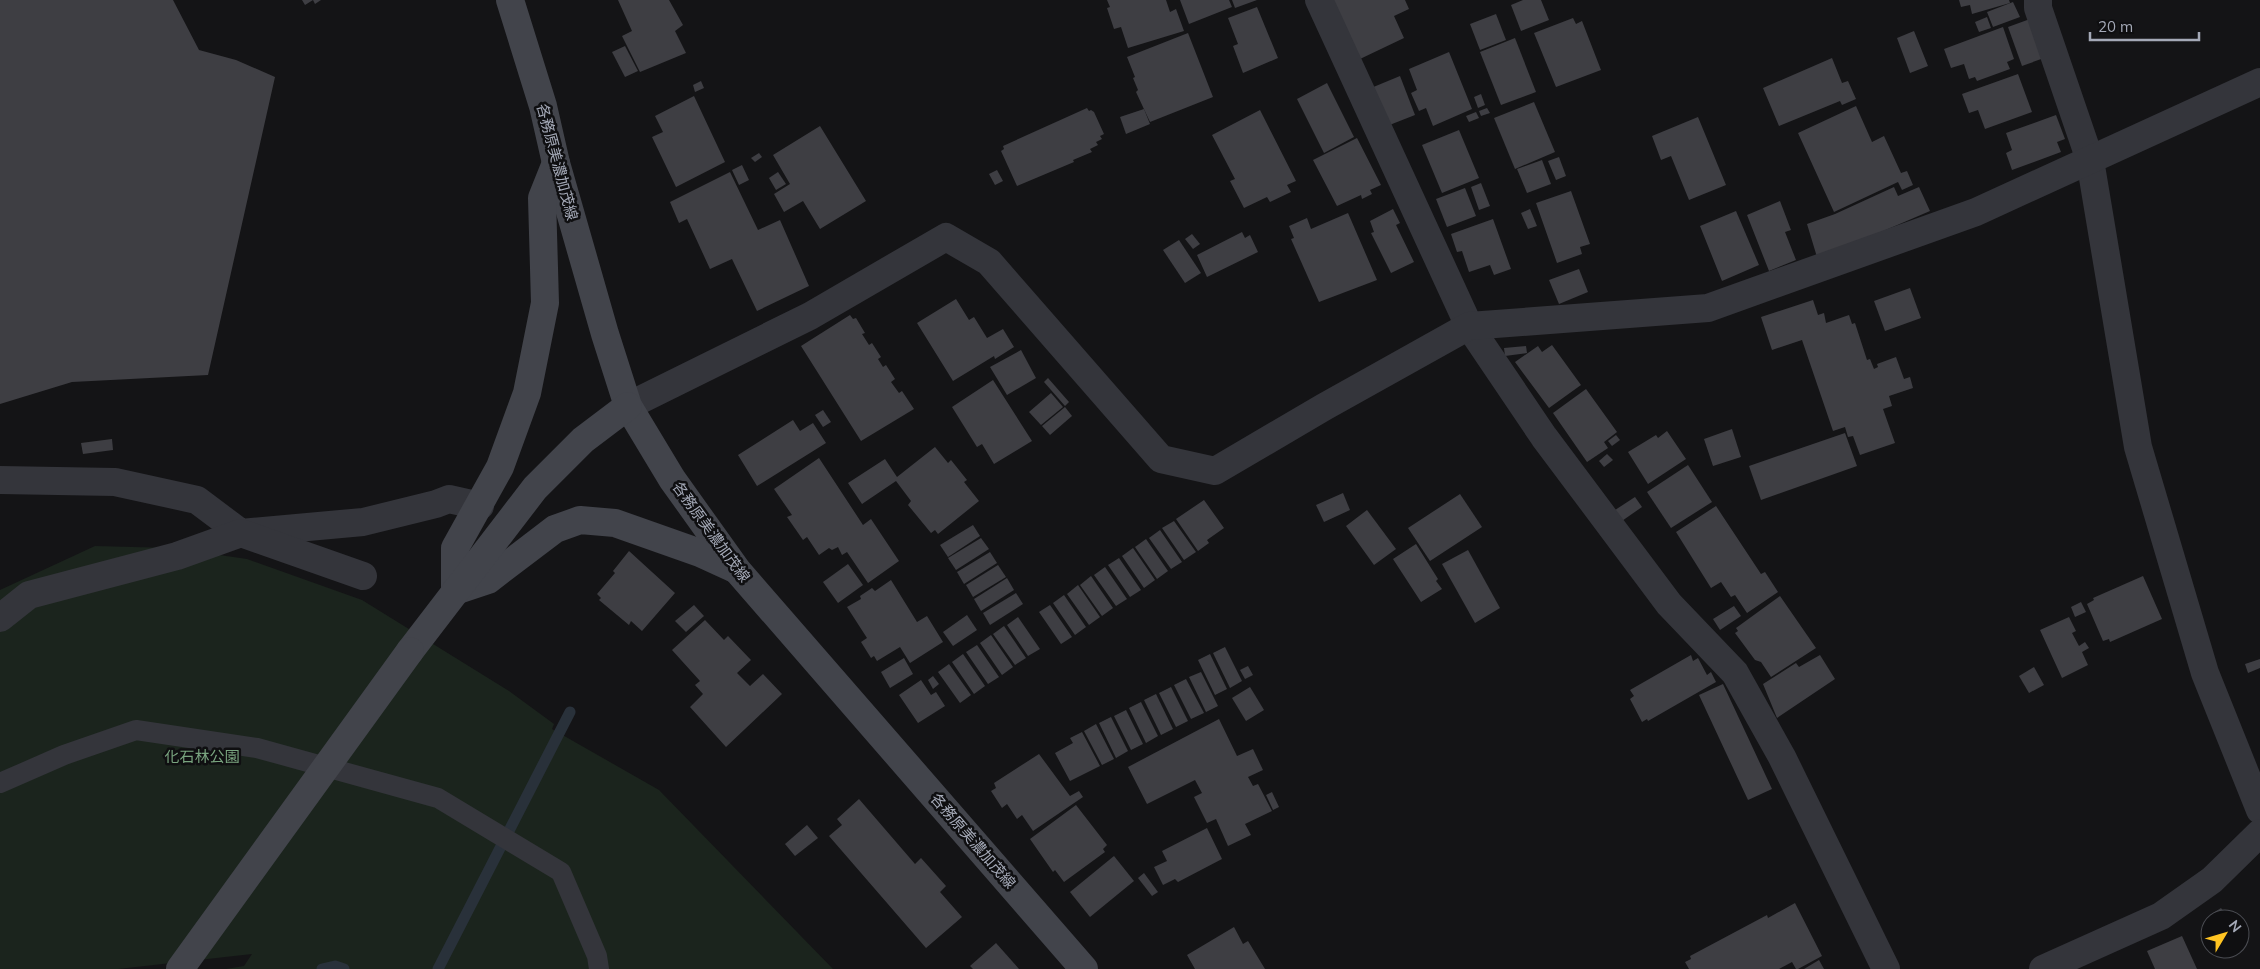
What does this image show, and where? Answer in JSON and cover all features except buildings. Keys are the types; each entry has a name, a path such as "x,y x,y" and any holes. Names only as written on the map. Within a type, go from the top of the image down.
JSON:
{"street":[{"name":"各務原美濃加茂線","path":"510,0 543,106 556,163 605,334 628,406 672,479 737,570 1084,969"},
{"path":"1319,0 1469,326 1544,437 1669,604 1735,673 1782,758 1886,969"},
{"path":"2038,0 2038,8 2090,160 2138,447 2205,673 2260,810"},
{"path":"180,969 455,591 535,488 583,440 628,406 810,316 946,237 989,262 1161,459 1215,471 1324,407 1469,326 1708,308 1976,212 2260,82"},
{"path":"455,591 455,548 500,467 527,393 545,303 542,198 556,163"},
{"path":"0,480 115,482 197,500 241,533 362,576"},
{"path":"0,618 29,594 177,556 241,533 364,522 449,499 480,506"},
{"path":"455,591 488,580 554,529 580,520 615,523 700,553 737,570"},
{"path":"2043,969 2161,916 2212,880 2260,833"}],"lane":[{"path":"0,783 64,755 136,730 257,748 438,798 561,872 598,963"}],"green space":[{"name":"化石林公園","path":"95,546 171,548 247,559 362,600 509,691 554,724 552,729 659,790 833,969 226,969 244,966 252,954 118,969 0,969 0,590"}],"waterway":[{"path":"438,969 570,712"},
{"path":"322,969 335,966 344,969"}]}
